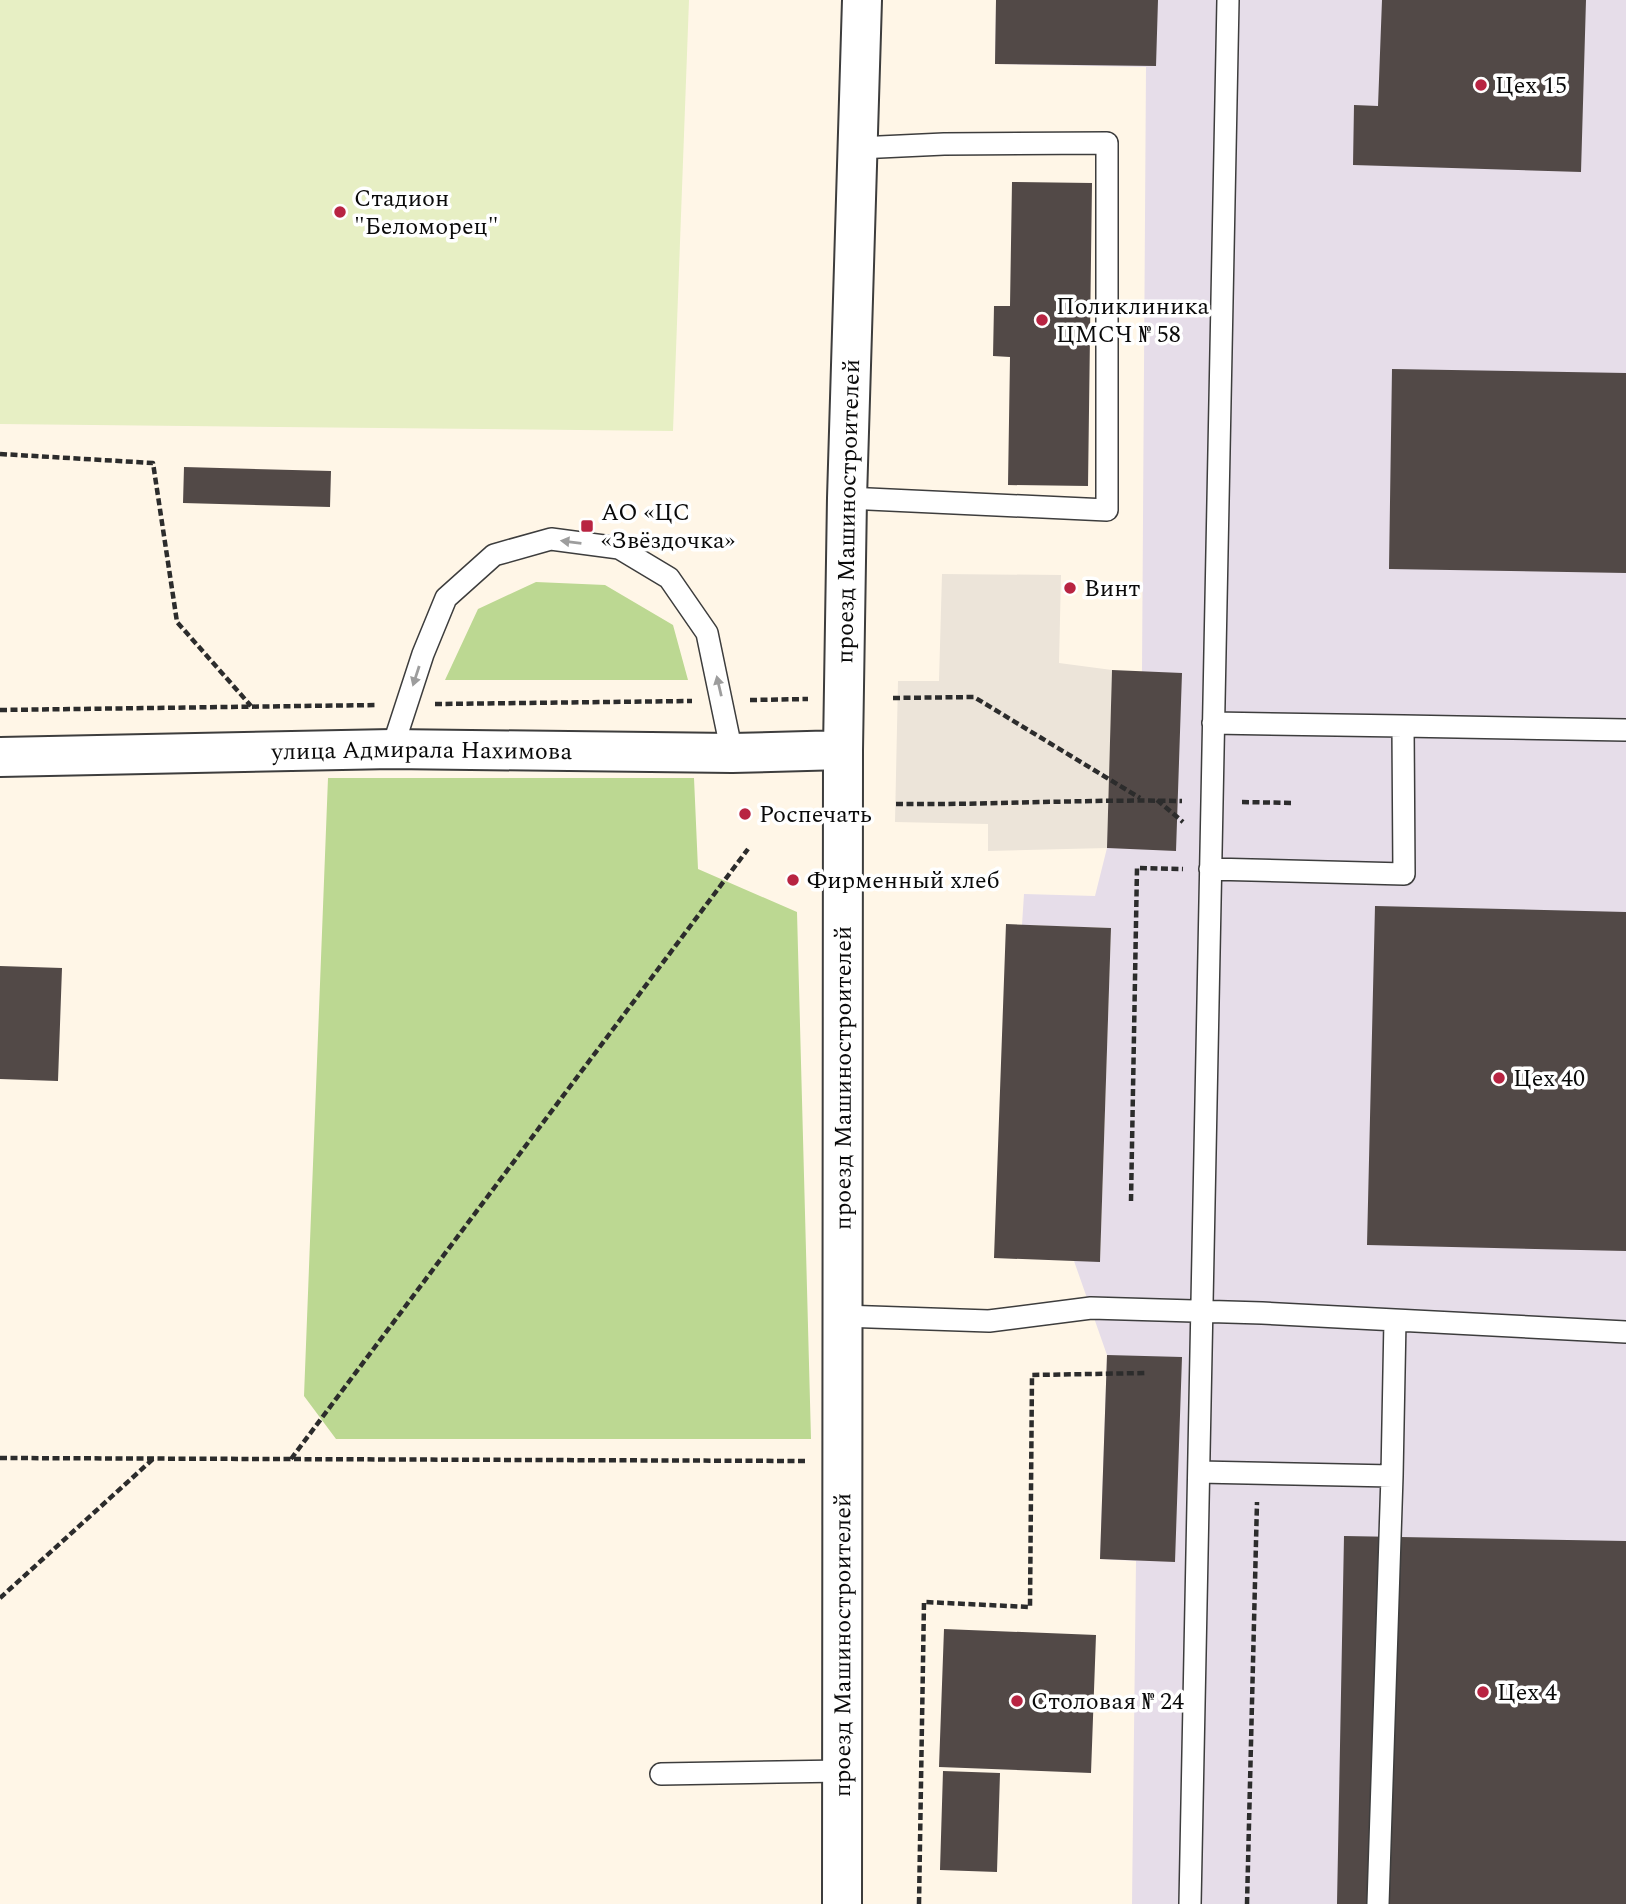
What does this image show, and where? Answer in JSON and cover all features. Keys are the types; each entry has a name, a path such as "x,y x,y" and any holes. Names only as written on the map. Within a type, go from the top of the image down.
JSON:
{"street":[{"name":"проезд Машиностроителей","path":"842,1904 843,750 847,498 862,0"},
{"name":"улица Адмирала Нахимова","path":"0,757 392,749 733,753 843,750"}],"lane":[{"path":"1190,1904 1202,1312 1200,869 1213,723 1228,0"},
{"path":"847,498 1107,510 1107,143 944,144 858,148"},
{"path":"392,749 423,654 446,598 494,555 551,539 619,548 669,578 707,633 733,753"},
{"path":"1213,723 1626,730"},
{"path":"1200,869 1404,874 1404,726"},
{"path":"842,1316 989,1321 1091,1308 1626,1332"},
{"path":"1378,1904 1395,1320"},
{"path":"1199,1472 1392,1476"},
{"path":"661,1774 843,1771"}],"path":[{"path":"0,454 153,463 177,622 251,706"},
{"path":"893,698 974,697 1143,799"},
{"path":"895,804 972,805 1143,799 1182,801"},
{"path":"1157,800 1192,830"},
{"path":"1241,802 1294,803"},
{"path":"291,1459 748,849"},
{"path":"1132,1201 1137,868 1200,869"},
{"path":"919,1904 924,1602 1030,1607 1032,1375 1146,1373"},
{"path":"0,1458 841,1461"},
{"path":"0,1598 153,1459"},
{"path":"1247,1904 1258,1474"}],"shaded area":[{"path":"996,0 1626,0 1626,1904 1132,1904 1136,1561 1100,1559 1107,1355 1074,1261 1100,1261 1111,928 1022,925 1024,894 1095,896 1107,848 1110,778 1142,671 1146,67 995,64"},
{"path":"942,574 1061,575 1059,663 1112,670 1107,848 988,851 988,824 895,822 898,681 939,681"}],"green space":[{"name":"Стадион \"Беломорец\"","path":"0,0 689,0 673,431 0,424"},
{"path":"536,582 605,585 673,625 688,680 445,680 478,609"},
{"path":"328,778 694,778 698,869 797,912 811,1439 336,1439 304,1396"}],"building":[{"path":"996,0 1158,0 1156,66 995,64"},
{"name":"Цех 15","path":"1382,0 1586,0 1581,172 1353,165 1354,105 1378,106"},
{"name":"Поликлиника ЦМСЧ № 58","path":"1012,182 1092,183 1088,486 1008,485 1010,357 993,356 994,306 1010,306"},
{"path":"1392,369 1626,373 1626,573 1389,569"},
{"path":"184,467 331,471 330,507 183,503"},
{"path":"1112,670 1182,673 1176,851 1107,848"},
{"name":"Цех 40","path":"1375,906 1626,912 1626,1251 1367,1245"},
{"path":"1006,924 1111,928 1100,1262 994,1258"},
{"path":"0,966 62,968 58,1081 0,1079"},
{"path":"1107,1355 1182,1357 1175,1562 1100,1559"},
{"name":"Цех 4","path":"1344,1536 1626,1541 1626,1904 1337,1904"},
{"name":"Столовая № 24","path":"944,1629 1096,1635 1091,1773 939,1767"},
{"path":"943,1771 1000,1773 997,1872 940,1870"}],"place":[{"name":"Цех 15","path":"1481,85"},
{"name":"Стадион \"Беломорец\"","path":"340,212"},
{"name":"Поликлиника ЦМСЧ № 58","path":"1042,320"},
{"name":"АО «ЦС «Звёздочка»","path":"587,526"},
{"name":"Винт","path":"1070,588"},
{"name":"Роспечать","path":"745,814"},
{"name":"Фирменный хлеб","path":"793,880"},
{"name":"Цех 40","path":"1499,1078"},
{"name":"Цех 4","path":"1483,1692"},
{"name":"Столовая № 24","path":"1017,1701"}]}
